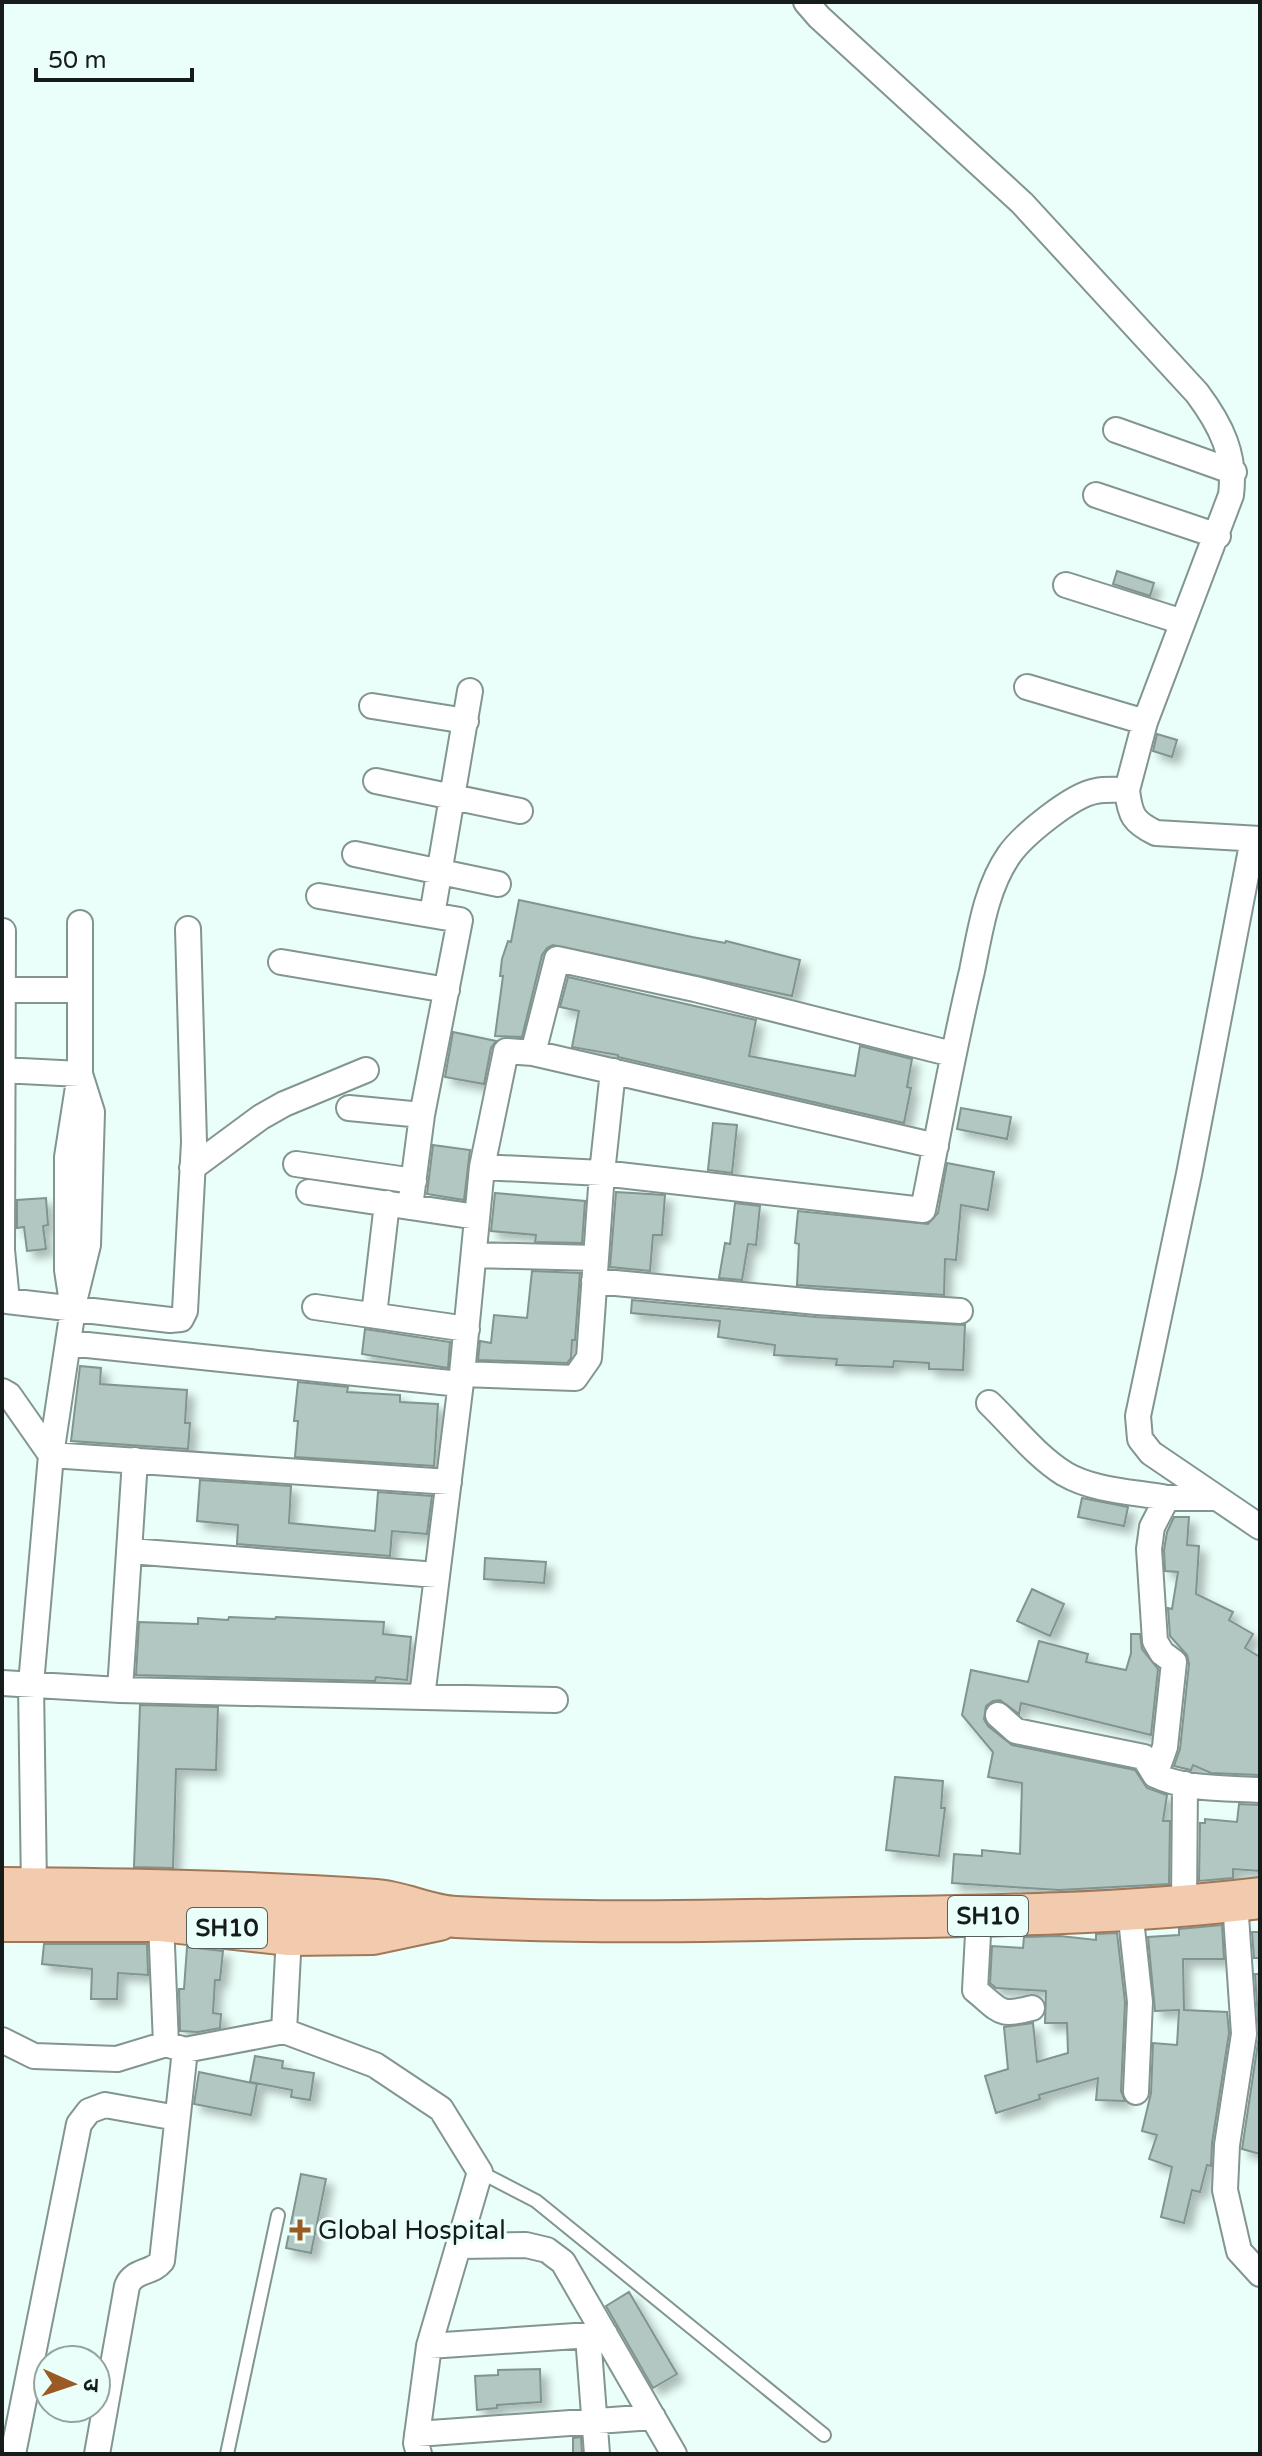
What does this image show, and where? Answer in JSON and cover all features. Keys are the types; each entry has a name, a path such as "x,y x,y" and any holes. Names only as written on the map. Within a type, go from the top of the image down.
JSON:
{"main road":[{"name":"SH10","path":"18,1888 276,1894 381,1901 451,1917 573,1920 716,1921 979,1916 1130,1910 1248,1900"},
{"name":"SH10","path":"2,1921 161,1921 289,1935 373,1934 451,1917"}],"street":[{"path":"806,2 1022,203 1197,393 1228,446 1234,472 1231,495 1145,722 1127,790 1130,813 1141,826 1156,833 1257,839 1138,1416 1140,1439 1151,1453 1260,1527"},
{"path":"1116,430 1234,472"},
{"path":"1096,495 1218,536"},
{"path":"1066,585 1183,622"},
{"path":"1027,687 1145,722"},
{"path":"432,915 470,691"},
{"path":"372,706 466,721"},
{"path":"376,781 520,811"},
{"path":"482,1167 602,1173 923,1210 952,1054 986,907 996,879 1009,855 1024,838 1079,797 1096,791 1127,790"},
{"path":"355,854 498,884"},
{"path":"319,896 460,920 422,1115 414,1181 398,1205 374,1315"},
{"path":"18,1888 31,1684 51,1455 73,1309 88,1245 92,1112 80,1074 80,923"},
{"path":"3,931 2,1250 7,1301 170,1320 181,1319 185,1311 192,1168 188,929"},
{"path":"533,1053 557,959 695,989 952,1054"},
{"path":"281,962 447,990"},
{"path":"4,979 80,990"},
{"path":"422,1697 467,1329 482,1167 506,1051 533,1053 936,1146"},
{"path":"3,1070 80,1074"},
{"path":"192,1168 284,1104 366,1070"},
{"path":"68,1343 461,1379 575,1378 589,1358 602,1173 613,1071"},
{"path":"349,1108 422,1115"},
{"path":"296,1164 414,1181"},
{"path":"309,1192 477,1217"},
{"path":"474,1255 803,1301 960,1311"},
{"path":"315,1307 467,1329"},
{"path":"2,1391 9,1395 51,1455"},
{"path":"989,1403 1046,1460 1067,1475 1095,1485 1167,1498 1216,1498"},
{"path":"51,1455 449,1482"},
{"path":"120,1690 135,1460"},
{"path":"1155,1775 1165,1747 1174,1662 1162,1653 1155,1641 1149,1549 1152,1527 1167,1498"},
{"path":"130,1551 437,1575"},
{"path":"2,1683 120,1690 555,1700"},
{"path":"998,1715 1016,1731 1144,1757 1155,1775 1168,1781 1260,1790"},
{"path":"1184,1905 1185,1784"},
{"path":"1248,1900 1244,2034 1227,2145 1225,2190 1239,2251 1260,2274"},
{"path":"1130,1910 1140,2002 1136,2092"},
{"path":"979,1916 975,1990 998,2010 1008,2014 1032,2008"},
{"path":"97,2454 127,2286 135,2274 158,2266 162,2261 177,2118 176,2047 161,1921"},
{"path":"284,2031 289,1935"},
{"path":"2,2040 34,2056 117,2059 284,2031 375,2065 441,2109 480,2172 429,2346 418,2444 594,2421 653,2417"},
{"path":"13,2454 79,2124 89,2111 105,2105 177,2118"},
{"path":"459,2246 526,2245 547,2250 563,2262 596,2335 653,2417 674,2454"},
{"path":"429,2346 596,2335"},
{"path":"596,2335 594,2421 597,2454"}],"lane":[{"path":"480,2172 536,2201 824,2435"},
{"path":"227,2454 278,2215"}],"building":[{"path":"1117,571 1154,583 1150,596 1113,584"},
{"path":"1157,734 1177,740 1172,757 1153,751"},
{"path":"519,900 692,937 726,941 800,960 792,996 553,945 542,955 522,1037 495,1036 503,976 500,976 502,959 508,941 511,942"},
{"path":"568,977 756,1020 749,1056 855,1076 860,1046 912,1059 907,1087 911,1088 904,1123 618,1055 572,1047 579,1011 560,1007"},
{"path":"453,1032 496,1041 491,1048 484,1084 445,1077"},
{"path":"961,1108 1011,1117 1007,1139 957,1129"},
{"path":"713,1123 737,1125 732,1173 708,1170"},
{"path":"433,1145 470,1150 464,1200 427,1194"},
{"path":"947,1163 994,1172 988,1210 961,1205 956,1260 945,1259 944,1295 797,1285 799,1244 795,1243 798,1211 928,1224 938,1213"},
{"path":"616,1192 665,1195 662,1235 653,1235 650,1271 610,1267"},
{"path":"495,1193 585,1201 582,1243 535,1242 536,1235 491,1231"},
{"path":"46,1198 48,1225 43,1226 46,1249 27,1251 24,1227 17,1228 17,1200"},
{"path":"735,1203 760,1206 756,1245 748,1244 742,1280 719,1278 725,1243 730,1244"},
{"path":"532,1271 580,1273 571,1358 567,1363 478,1360 480,1341 491,1343 494,1315 527,1318"},
{"path":"632,1300 816,1317 965,1325 963,1370 929,1369 929,1363 894,1361 893,1367 836,1365 837,1359 774,1355 775,1345 718,1337 720,1321 631,1313"},
{"path":"365,1329 450,1342 448,1368 362,1354"},
{"path":"80,1366 101,1368 100,1384 187,1390 185,1423 190,1423 188,1449 71,1441"},
{"path":"298,1382 348,1387 347,1392 400,1395 400,1402 438,1404 434,1466 295,1457 298,1421 294,1421"},
{"path":"200,1480 291,1486 289,1523 375,1531 378,1492 432,1496 427,1534 392,1531 390,1556 237,1544 238,1525 197,1521"},
{"path":"1082,1498 1128,1507 1124,1526 1078,1517"},
{"path":"1174,1517 1189,1517 1187,1545 1199,1546 1196,1594 1233,1612 1229,1620 1253,1634 1245,1648 1260,1657 1260,1775 1211,1773 1193,1765 1191,1770 1174,1766 1180,1749 1189,1664 1187,1655 1170,1636 1168,1608 1172,1609 1178,1572 1165,1571 1164,1550"},
{"path":"485,1558 546,1562 544,1583 484,1579"},
{"path":"1032,1589 1064,1604 1050,1636 1017,1621"},
{"path":"229,1617 384,1622 383,1634 411,1637 407,1680 376,1677 375,1681 136,1675 139,1622 198,1624 198,1618 228,1620"},
{"path":"1131,1634 1140,1634 1142,1649 1158,1669 1151,1735 1021,1703 1019,1714 1000,1700 986,1706 984,1719 988,1726 1012,1745 1135,1770 1147,1788 1167,1795 1163,1821 1170,1821 1169,1884 1059,1890 952,1883 954,1854 982,1856 982,1850 1020,1854 1022,1783 988,1777 993,1752 962,1715 971,1670 1028,1682 1039,1641 1088,1654 1086,1662 1126,1670 1131,1653"},
{"path":"140,1705 218,1707 216,1770 176,1769 173,1868 134,1867"},
{"path":"895,1777 943,1781 941,1808 945,1808 939,1856 886,1850"},
{"path":"1239,1804 1260,1805 1260,1871 1233,1869 1233,1878 1199,1881 1200,1823 1205,1823 1205,1819 1237,1822"},
{"path":"1222,1925 1224,1959 1183,1959 1184,2010 1227,2012 1229,2033 1211,2166 1207,2165 1200,2192 1192,2190 1184,2223 1161,2217 1172,2167 1149,2159 1157,2135 1142,2131 1151,2093 1153,2043 1177,2045 1179,2010 1155,2011 1148,1937 1179,1935 1179,1929"},
{"path":"1252,1932 1260,1932 1260,1958 1254,1958"},
{"path":"1117,1933 1125,2002 1121,2091 1125,2101 1096,2100 1098,2078 1039,2095 1040,2099 996,2113 985,2076 1008,2069 1004,2027 1033,2023 1037,2062 1068,2053 1067,2023 1045,2023 1046,1991 996,1988 990,1983 992,1946 1023,1948 1024,1937 1060,1936 1096,1940 1096,1934"},
{"path":"44,1944 147,1944 148,1975 118,1973 117,1999 91,1999 92,1969 42,1964"},
{"path":"187,1947 223,1951 220,1980 215,1980 213,2013 221,2014 220,2028 180,2031 179,1989 184,1989"},
{"path":"1255,1974 1260,1974 1260,2154 1242,2149 1259,2036"},
{"path":"255,2056 283,2061 282,2068 314,2073 310,2100 291,2097 292,2090 250,2082"},
{"path":"199,2072 257,2084 251,2115 194,2104"},
{"path":"301,2174 326,2179 311,2253 286,2248"},
{"path":"629,2292 677,2374 653,2388 606,2306"},
{"path":"540,2369 541,2402 497,2405 497,2408 477,2410 475,2376 498,2375 498,2370"},
{"path":"581,2437 582,2454 573,2454 573,2438"}],"place":[{"name":"Global Hospital","path":"300,2230"}]}
